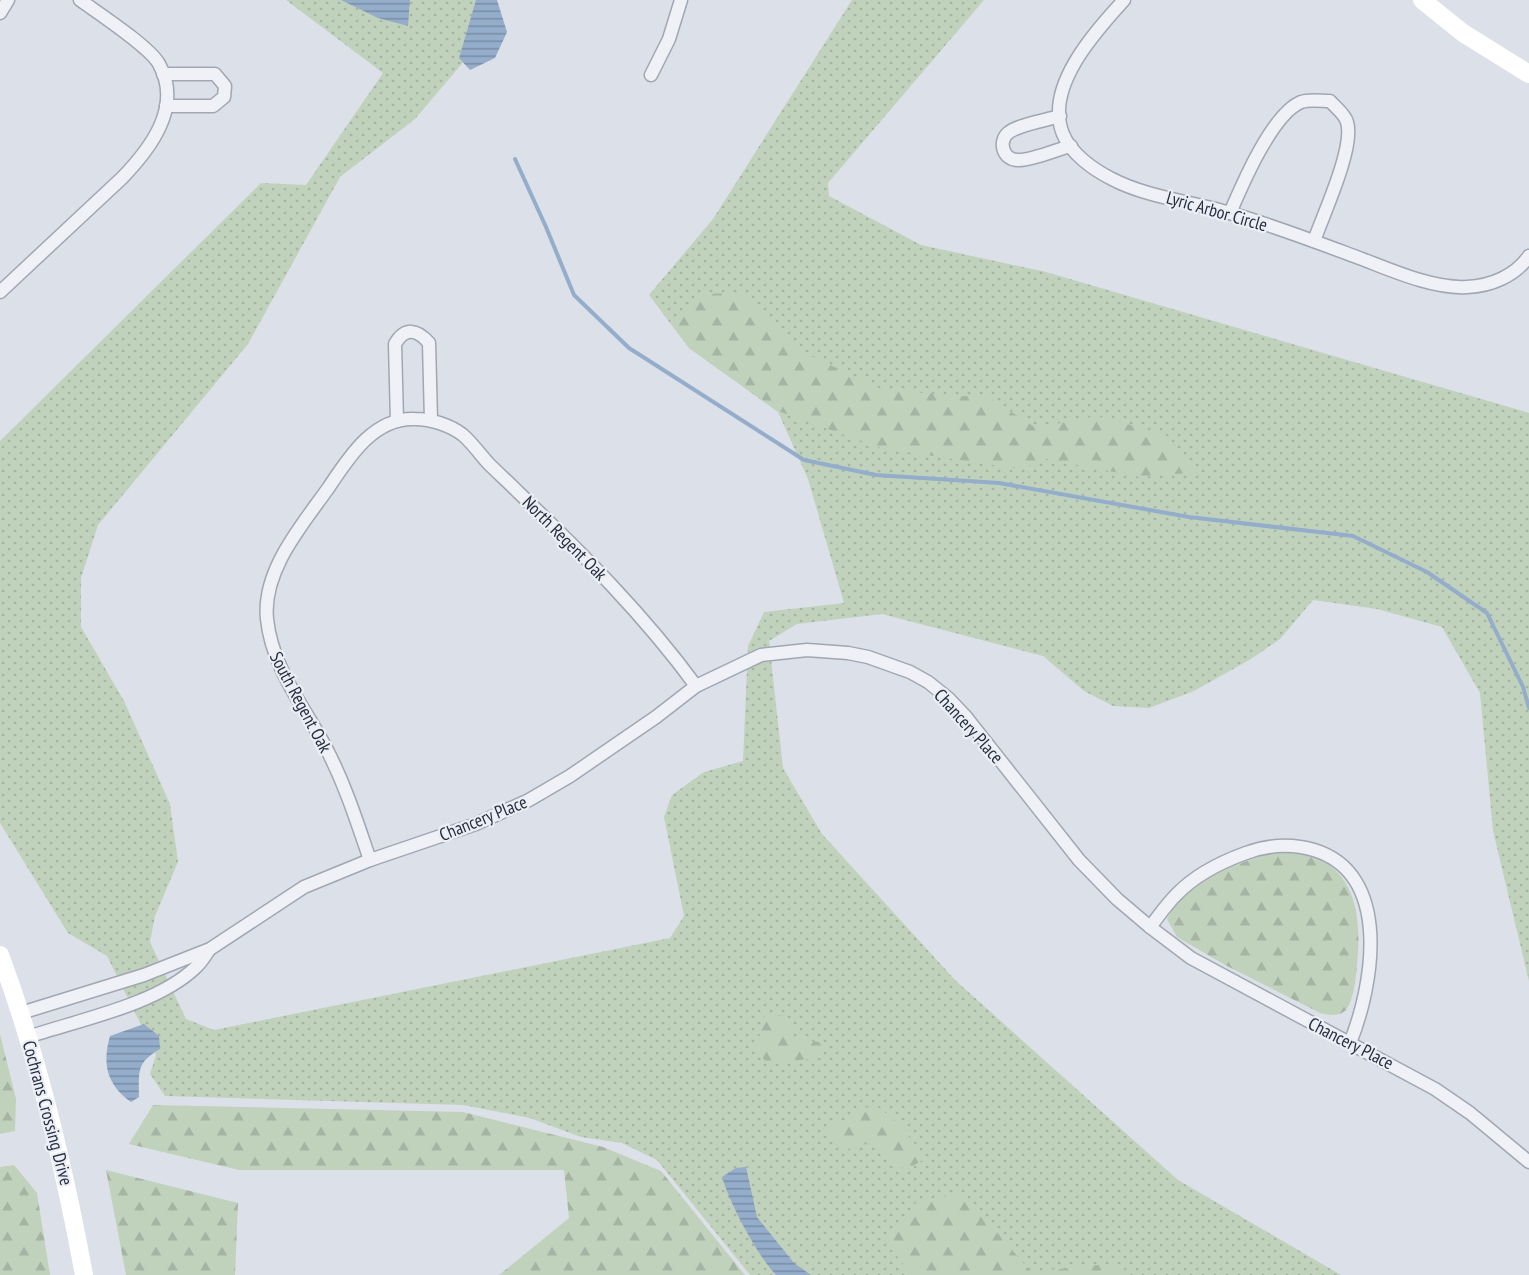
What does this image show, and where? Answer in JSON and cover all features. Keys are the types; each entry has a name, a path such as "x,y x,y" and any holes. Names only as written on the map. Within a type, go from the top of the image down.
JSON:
{"street":[{"path":"0,13 8,0"},
{"path":"0,292 140,160 162,124 166,106 166,88 159,62 137,42 80,0"},
{"path":"651,75 669,39 681,0"},
{"name":"Lyric Arbor Circle","path":"1124,0 1072,65 1063,88 1060,116 1063,135 1091,168 1115,181 1230,213 1440,285 1466,288 1492,283 1513,273 1528,257"},
{"path":"1422,0 1463,33 1529,74"},
{"path":"163,74 215,74 225,86 224,97 213,106 166,106"},
{"path":"1230,213 1264,145 1289,111 1302,102 1330,101 1347,120 1349,136 1346,153 1314,241"},
{"path":"1060,116 1010,131 1003,139 1003,149 1009,157 1018,160 1071,146"},
{"path":"397,421 395,344 400,335 408,332 418,333 429,343 431,420"},
{"name":"North Regent Oak","path":"413,418 431,420 462,435 575,547 655,631 696,686"},
{"name":"South Regent Oak","path":"370,860 350,799 326,748 293,692 271,647 267,616 271,585 278,566 294,538 356,447 379,429 397,421 413,418"},
{"name":"Chancery Place","path":"21,1013 144,975 210,949 304,886 370,860 476,824 529,800 570,776 696,686 761,655 828,650 858,655 910,672 928,682 948,698 966,717 1079,860 1117,899 1149,927 1191,958 1436,1089 1470,1113 1529,1162"},
{"path":"1149,927 1176,895 1203,873 1235,857 1259,849 1284,845 1302,847 1325,854 1342,865 1357,883 1369,919 1369,975 1364,1002 1350,1043"},
{"name":"Chancery Place","path":"28,1037 125,1006 151,995 177,982 196,968 210,949"},
{"name":"Cochrans Crossing Drive","path":"0,955 21,1013 61,1159 84,1275"}],"green space":[{"path":"286,0 489,0 477,46 415,119 340,177 248,344 98,525 81,578 81,627 124,701 170,804 178,862 155,916 150,942 186,1019 214,1030 670,938 684,916 664,817 672,795 704,772 743,761 748,646 764,612 844,603 808,479 778,412 689,348 649,295 713,219 852,0 984,0 828,183 829,196 921,245 1046,272 1529,413 1529,981 1493,831 1480,693 1442,627 1377,609 1313,600 1280,639 1251,659 1194,691 1149,708 1113,706 1084,691 1043,656 882,614 797,624 769,641 783,768 822,834 955,980 1178,1180 1341,1275 750,1275 657,1160 622,1143 581,1137 530,1118 463,1105 165,1096 150,1074 156,1055 107,956 68,933 0,823 0,441 261,183 306,185 383,73"},
{"path":"738,293 807,354 883,390 990,398 1036,428 1096,416 1165,434 1199,472 1140,477 1047,459 1020,469 881,448 778,411 689,348 672,325 697,294"},
{"path":"1277,852 1319,859 1332,867 1350,891 1357,919 1357,965 1351,1000 1346,1010 1340,1014 1320,1013 1227,966 1177,937 1167,919 1187,894 1200,884 1246,861"},
{"path":"765,1014 787,1016 794,1038 825,1043 820,1058 767,1063 756,1050"},
{"path":"0,1034 16,1099 15,1131 0,1134"},
{"path":"874,1104 897,1122 926,1158 906,1170 870,1143 841,1151 827,1129"},
{"path":"153,1105 463,1112 603,1147 661,1171 745,1275 499,1275 569,1218 564,1170 239,1170 129,1144"},
{"path":"14,1165 37,1193 50,1275 0,1275 0,1167"},
{"path":"106,1170 238,1203 235,1275 126,1275"},
{"path":"964,1194 1031,1272 1117,1263 1131,1275 912,1275 886,1242 918,1200"}],"water":[{"path":"341,0 410,0 408,26 378,18"},
{"path":"476,0 497,0 507,32 495,58 470,70 459,58"},
{"path":"144,1024 159,1036 160,1049 152,1054 140,1068 139,1097 131,1102 116,1088 108,1073 108,1046 110,1036"},
{"path":"746,1167 757,1217 794,1263 811,1275 776,1275 745,1229 722,1177 736,1168"}],"waterway":[{"path":"515,159 574,295 629,348 804,460 876,475 999,483 1189,517 1353,536 1427,572 1487,613 1523,687 1529,708"}]}
